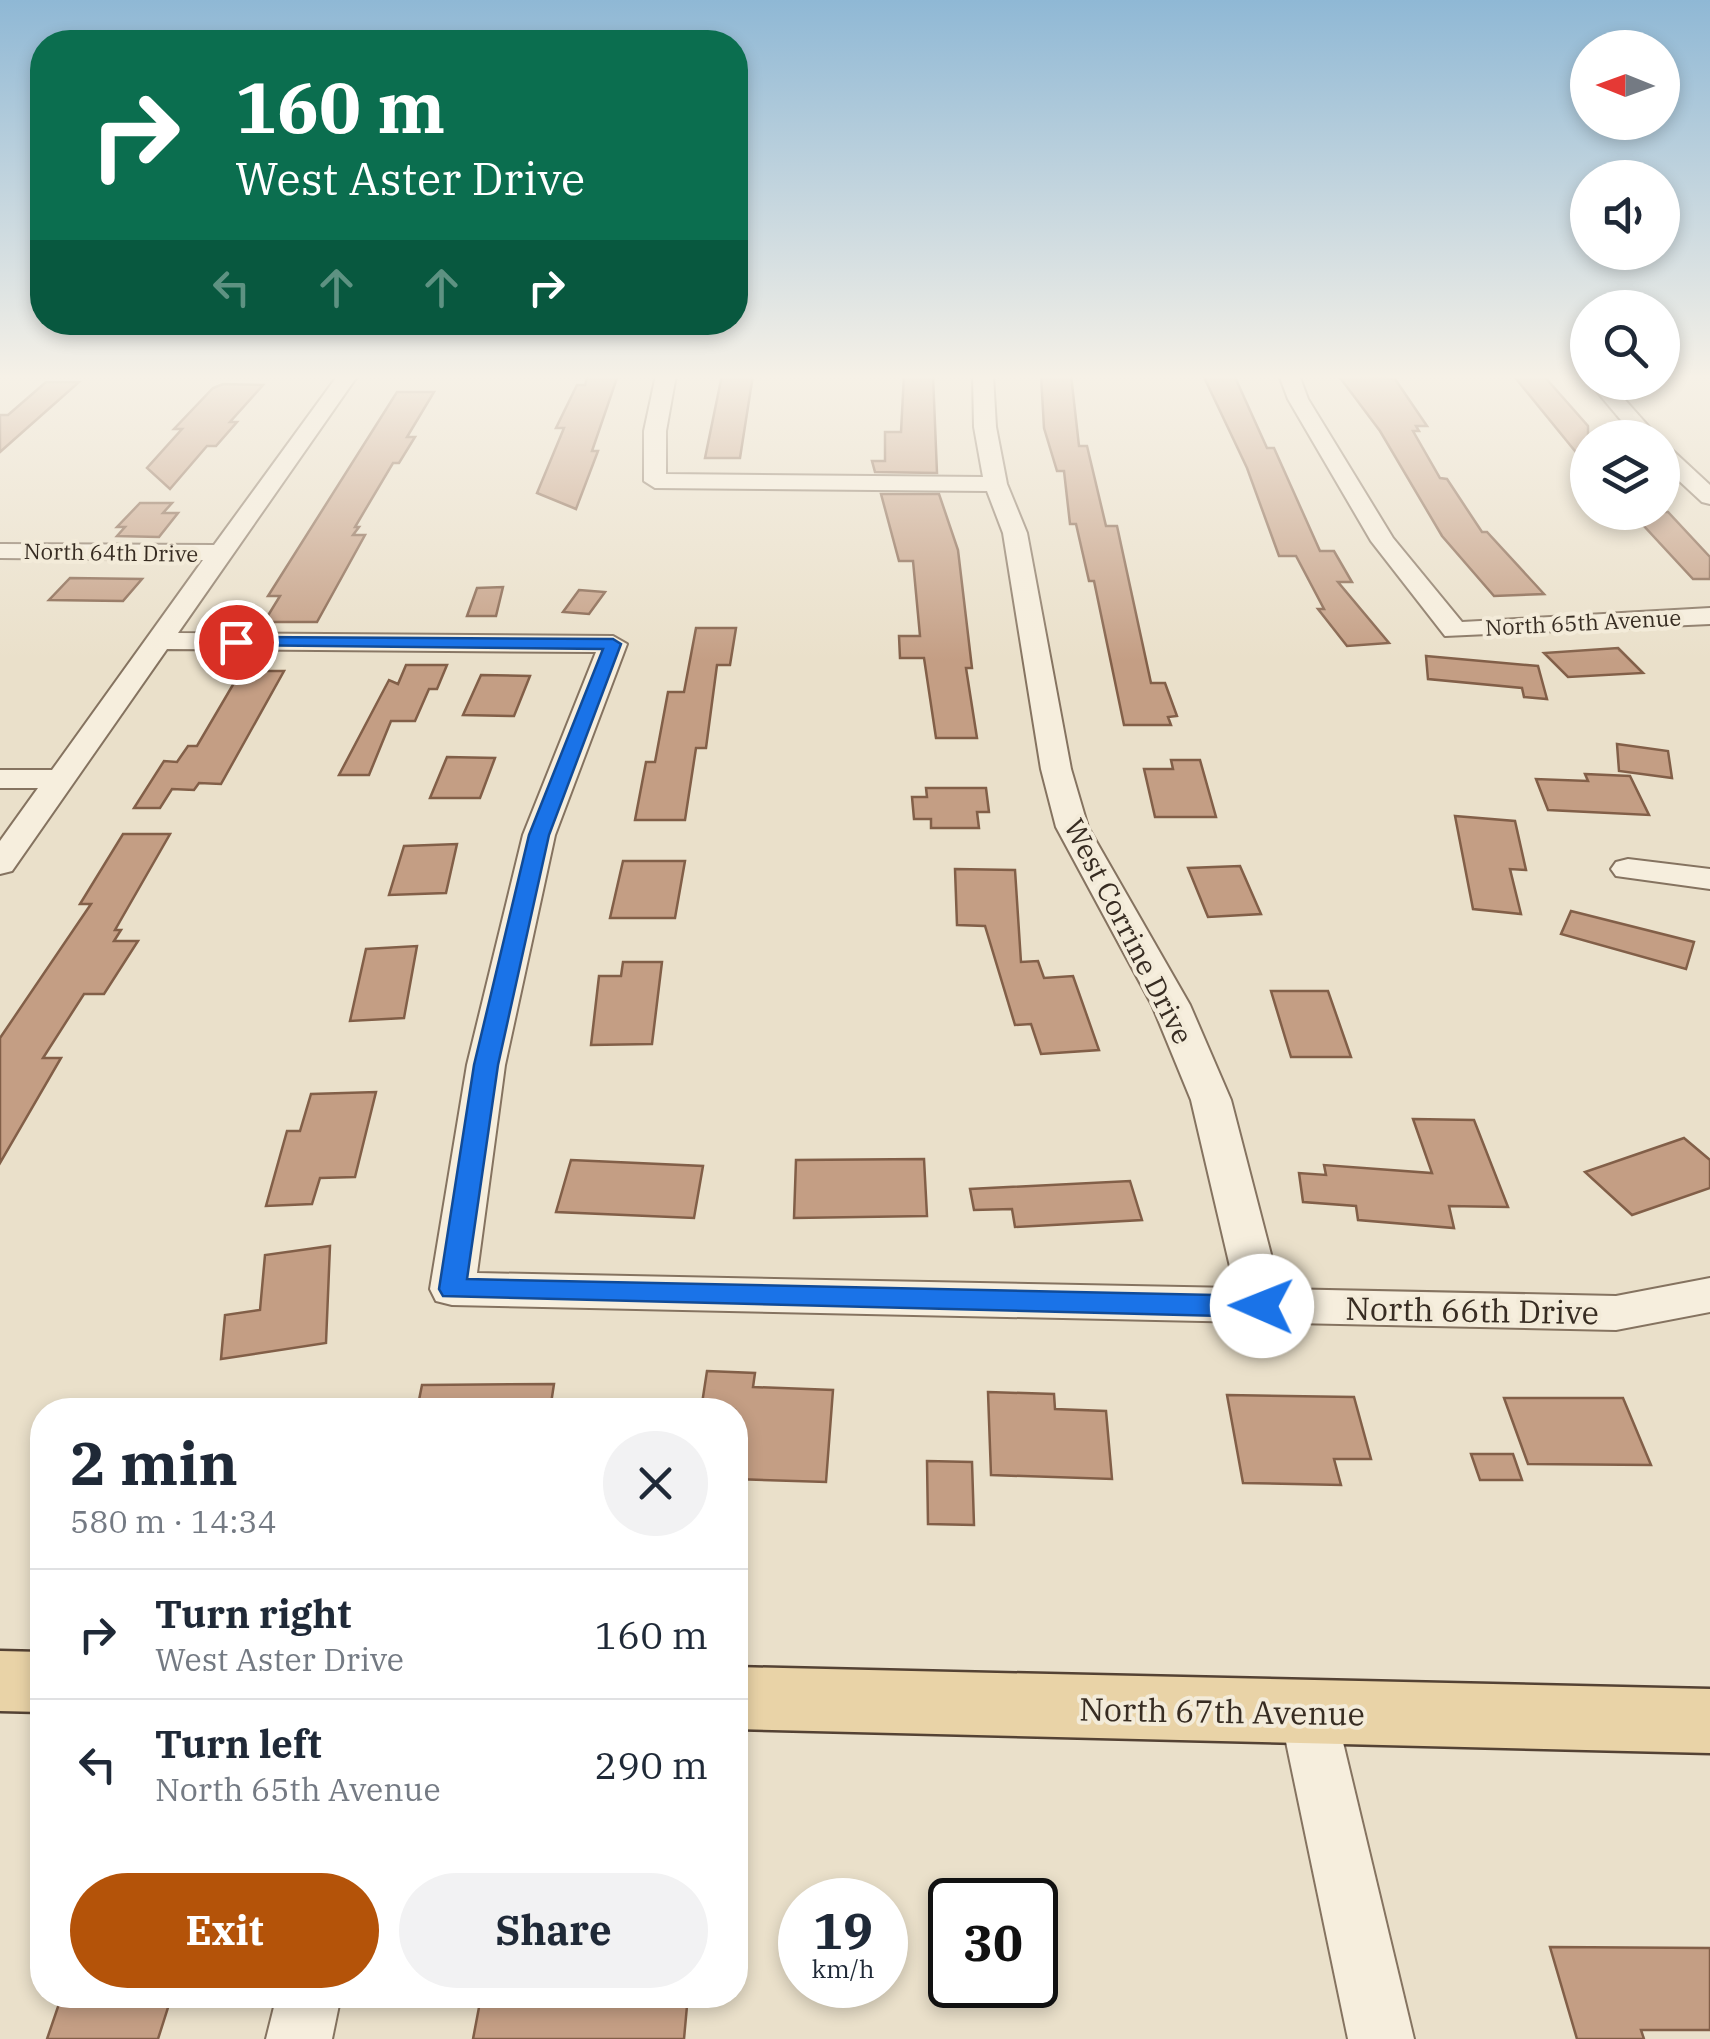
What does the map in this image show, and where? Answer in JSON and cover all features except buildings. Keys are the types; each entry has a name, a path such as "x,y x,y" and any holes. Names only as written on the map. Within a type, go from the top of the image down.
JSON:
{"main road":[{"path":"0,1681 30,1682"},
{"name":"North 67th Avenue","path":"748,1698 1710,1721"}],"street":[{"path":"0,864 281,470"},
{"path":"655,470 655,481 996,484"},
{"name":"West Corrine Drive","path":"993,470 1015,533 1056,769 1072,827 1171,1004 1212,1100 1262,1306"},
{"name":"North 65th Avenue","path":"1340,470 1383,542 1455,630 1710,616"},
{"path":"1681,470 1710,497"},
{"name":"North 64th Drive","path":"0,551 223,553"},
{"name":"North 66th Drive","path":"160,641 613,644 534,854 486,1065 452,1289 1616,1313 1710,1295"},
{"path":"0,778 60,779"},
{"path":"1628,869 1710,879"},
{"path":"1308,1713 1381,2039"},
{"path":"300,2039 306,2008"}],"route":[{"path":"236,642 613,644 539,835 511,947 486,1065 452,1289 1262,1306"}]}
